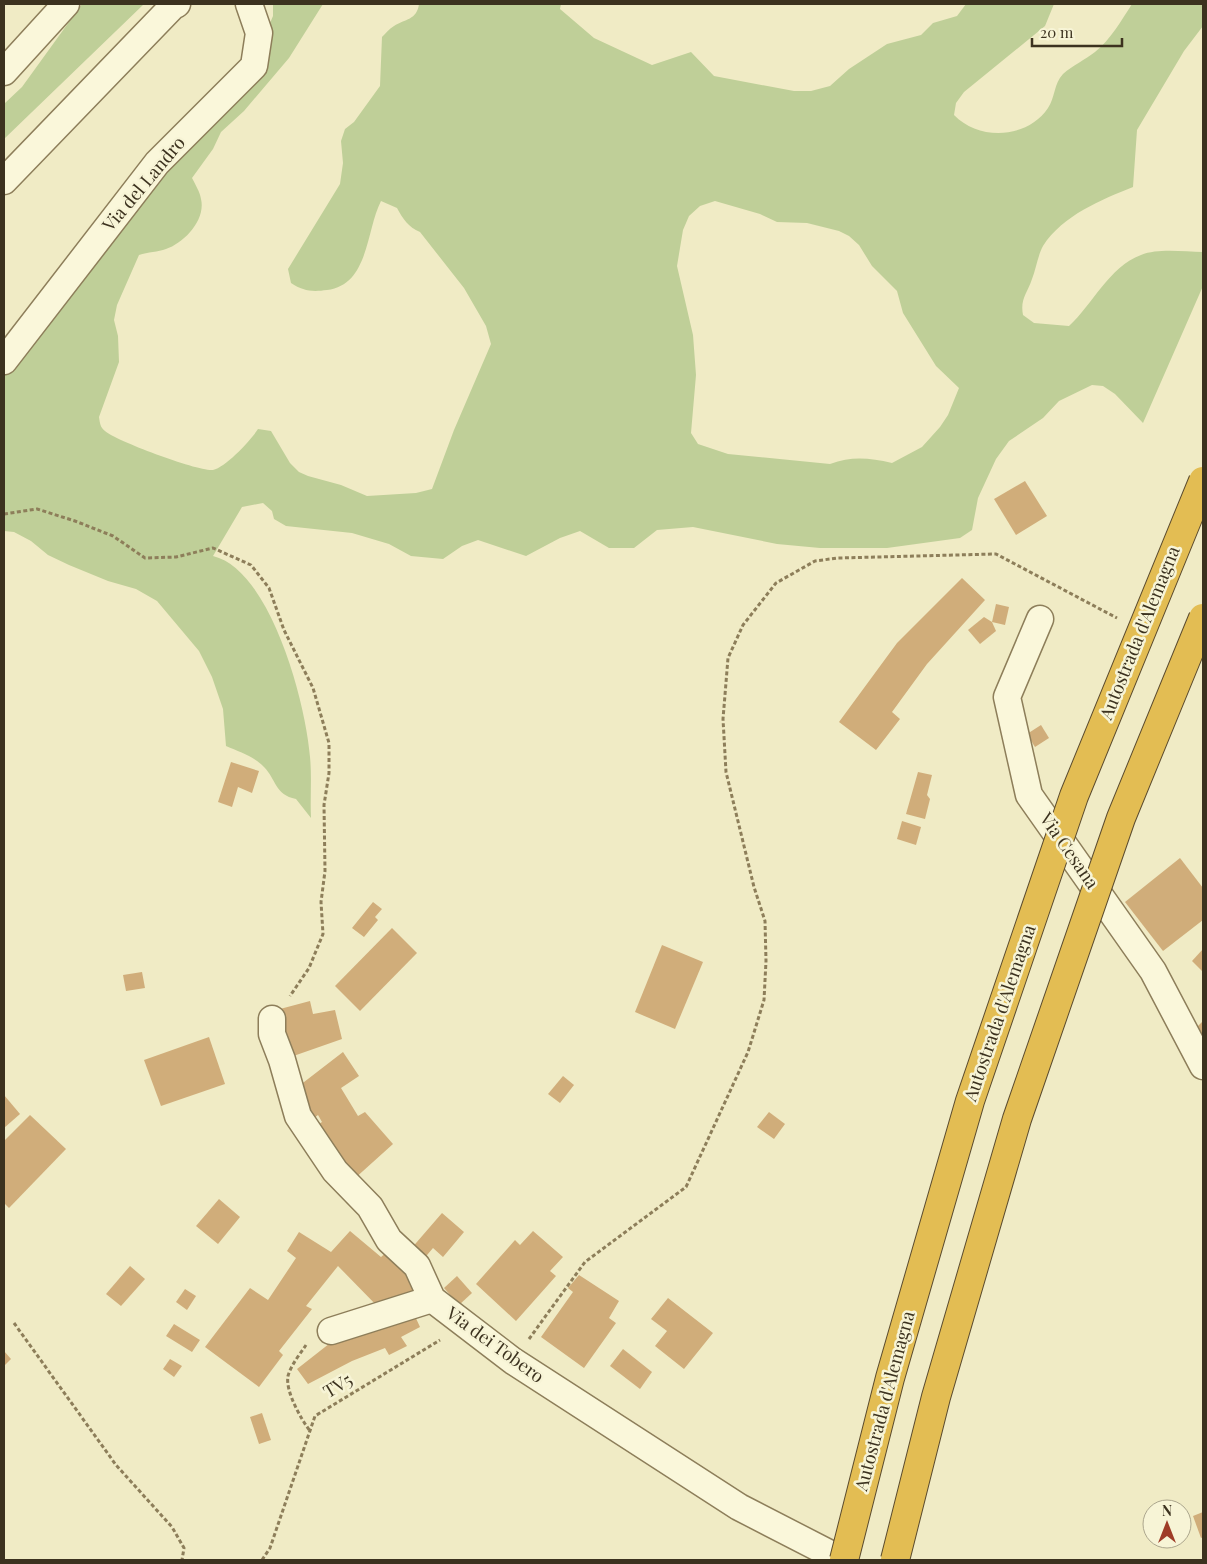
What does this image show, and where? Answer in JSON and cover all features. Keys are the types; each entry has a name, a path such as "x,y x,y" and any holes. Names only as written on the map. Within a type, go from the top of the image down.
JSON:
{"highway":[{"name":"Autostrada d'Alemagna","path":"843,1560 890,1378 970,1101 1074,796 1203,481"},
{"path":"894,1560 936,1397 1017,1119 1121,818 1203,618"}],"street":[{"path":"4,72 66,4"},
{"path":"4,181 173,6 178,4"},
{"name":"Via del Landro","path":"4,361 157,164 254,66 259,33 249,4"},
{"name":"Via Cesana","path":"1040,618 1007,698 1029,795 1153,971 1203,1066"},
{"name":"Via dei Tobero","path":"272,1019 272,1034 282,1060 289,1092 298,1116 335,1171 370,1207 389,1240 417,1266 432,1299 513,1361 739,1507 843,1560"},
{"path":"331,1331 432,1299"}],"path":[{"path":"4,514 37,509 47,512 113,536 145,558 176,557 213,548 251,565 268,588 284,630 313,688 330,743 330,773 324,805 325,871 321,902 323,934 305,975 272,1019"},
{"path":"513,1361 585,1262 686,1187 748,1052 764,1000 766,962 765,921 754,887 726,772 723,719 728,658 743,625 776,583 815,561 838,558 996,554 1121,620"},
{"path":"14,1322 116,1465 172,1527 184,1548 182,1560"},
{"path":"310,1431 296,1412 288,1377 299,1354 315,1335 331,1331"},
{"name":"TV5","path":"262,1560 270,1548 315,1416 447,1336"}],"green space":[{"path":"82,4 144,4 4,139 4,104 22,87"},
{"path":"273,4 323,4 289,58 244,111 221,132 213,149 192,178 199,191 202,207 192,230 173,246 139,255 117,305 114,320 118,336 119,362 99,417 101,426 112,436 125,442 192,466 213,470 218,468 238,452 258,429 271,431 290,463 299,472 308,476 341,485 367,496 416,493 432,489 454,430 491,344 486,326 464,288 420,232 406,222 397,208 381,201 359,267 351,278 341,286 322,291 300,288 291,283 288,269 340,184 343,163 341,141 345,129 354,122 380,86 382,37 392,27 413,16 419,4 561,4 560,9 594,38 652,65 691,52 714,76 794,91 811,91 830,86 849,69 887,44 921,35 933,23 957,16 966,4 1054,4 1045,26 964,92 956,103 954,115 964,123 976,129 1002,133 1016,131 1028,126 1039,118 1048,108 1063,74 1101,47 1132,4 1203,4 1203,26 1184,51 1137,130 1133,187 1108,197 1072,217 1051,235 1043,246 1023,301 1022,309 1023,315 1034,323 1069,326 1110,277 1130,261 1148,253 1172,251 1203,252 1203,286 1143,423 1115,394 1103,386 1092,385 1059,401 1043,418 1009,441 996,459 978,498 972,530 960,538 887,548 820,548 777,544 693,527 657,530 634,548 609,548 580,531 560,538 526,556 478,540 462,546 443,559 411,556 389,544 352,533 286,526 274,519 272,511 263,503 242,507 213,556 234,566 252,586 268,612 282,642 293,674 307,734 311,765 311,818 296,799 289,797 280,790 260,763 226,746 223,709 212,677 199,651 157,601 136,589 108,581 69,565 48,555 31,541 14,532 4,531 4,368 262,42 273,16","holes":["715,201 760,214 777,222 807,223 839,231 849,236 859,245 872,266 897,291 903,313 936,366 959,388 948,415 922,447 892,463 861,459 830,464 728,454 698,444 691,433 696,375 693,335 677,266 683,230 689,216 700,206"]}],"building":[{"path":"1025,481 1047,516 1016,535 994,499"},
{"path":"962,578 985,600 927,664 892,712 900,719 876,750 839,722 897,643"},
{"path":"996,604 1009,607 1005,625 992,622"},
{"path":"984,617 992,622 996,631 980,644 968,630"},
{"path":"1041,725 1049,738 1035,747 1027,734"},
{"path":"231,762 259,771 252,793 238,787 232,807 218,802"},
{"path":"918,772 932,775 927,795 930,799 925,819 906,814"},
{"path":"902,821 921,827 916,845 897,839"},
{"path":"1180,858 1203,888 1203,920 1163,951 1125,902"},
{"path":"373,902 382,909 375,917 378,920 364,937 352,928"},
{"path":"392,928 417,953 360,1011 335,986"},
{"path":"662,945 703,962 675,1029 635,1012"},
{"path":"1203,949 1203,969 1202,971 1192,961"},
{"path":"142,972 145,988 126,991 123,975"},
{"path":"310,1001 313,1014 335,1010 342,1039 282,1060 280,1009"},
{"path":"1203,1021 1203,1037 1195,1029"},
{"path":"209,1037 225,1084 161,1106 144,1060"},
{"path":"343,1052 359,1076 341,1088 358,1116 365,1112 393,1144 353,1180 311,1129 322,1122 318,1115 313,1119 295,1089"},
{"path":"563,1076 574,1085 560,1103 548,1094"},
{"path":"4,1095 20,1114 4,1128"},
{"path":"769,1112 785,1124 774,1139 757,1127"},
{"path":"30,1115 66,1149 9,1208 4,1203 4,1141"},
{"path":"219,1199 240,1217 218,1244 196,1226"},
{"path":"442,1213 464,1232 443,1257 433,1248 422,1261 410,1250"},
{"path":"350,1231 381,1257 388,1251 416,1276 409,1283 418,1298 414,1314 420,1327 401,1337 407,1346 389,1355 385,1348 352,1361 308,1384 297,1369 334,1340 383,1312 338,1266 306,1306 312,1309 279,1351 283,1355 259,1387 205,1347 250,1288 268,1300 296,1258 287,1251 299,1232 331,1252"},
{"path":"533,1231 563,1257 550,1271 556,1276 516,1321 476,1284 515,1240 520,1245"},
{"path":"130,1266 145,1279 121,1306 106,1294"},
{"path":"579,1275 619,1301 609,1318 616,1323 584,1368 541,1337 573,1292 568,1288"},
{"path":"457,1276 472,1293 459,1305 444,1288"},
{"path":"185,1289 196,1296 187,1310 176,1302"},
{"path":"668,1298 713,1333 684,1369 655,1346 667,1331 651,1319"},
{"path":"174,1324 200,1340 192,1352 166,1336"},
{"path":"623,1349 652,1372 640,1389 610,1366"},
{"path":"4,1351 11,1359 4,1366"},
{"path":"170,1359 182,1366 174,1377 163,1369"},
{"path":"262,1413 271,1440 259,1444 250,1417"},
{"path":"1203,1512 1203,1537 1201,1538 1193,1516"}]}
